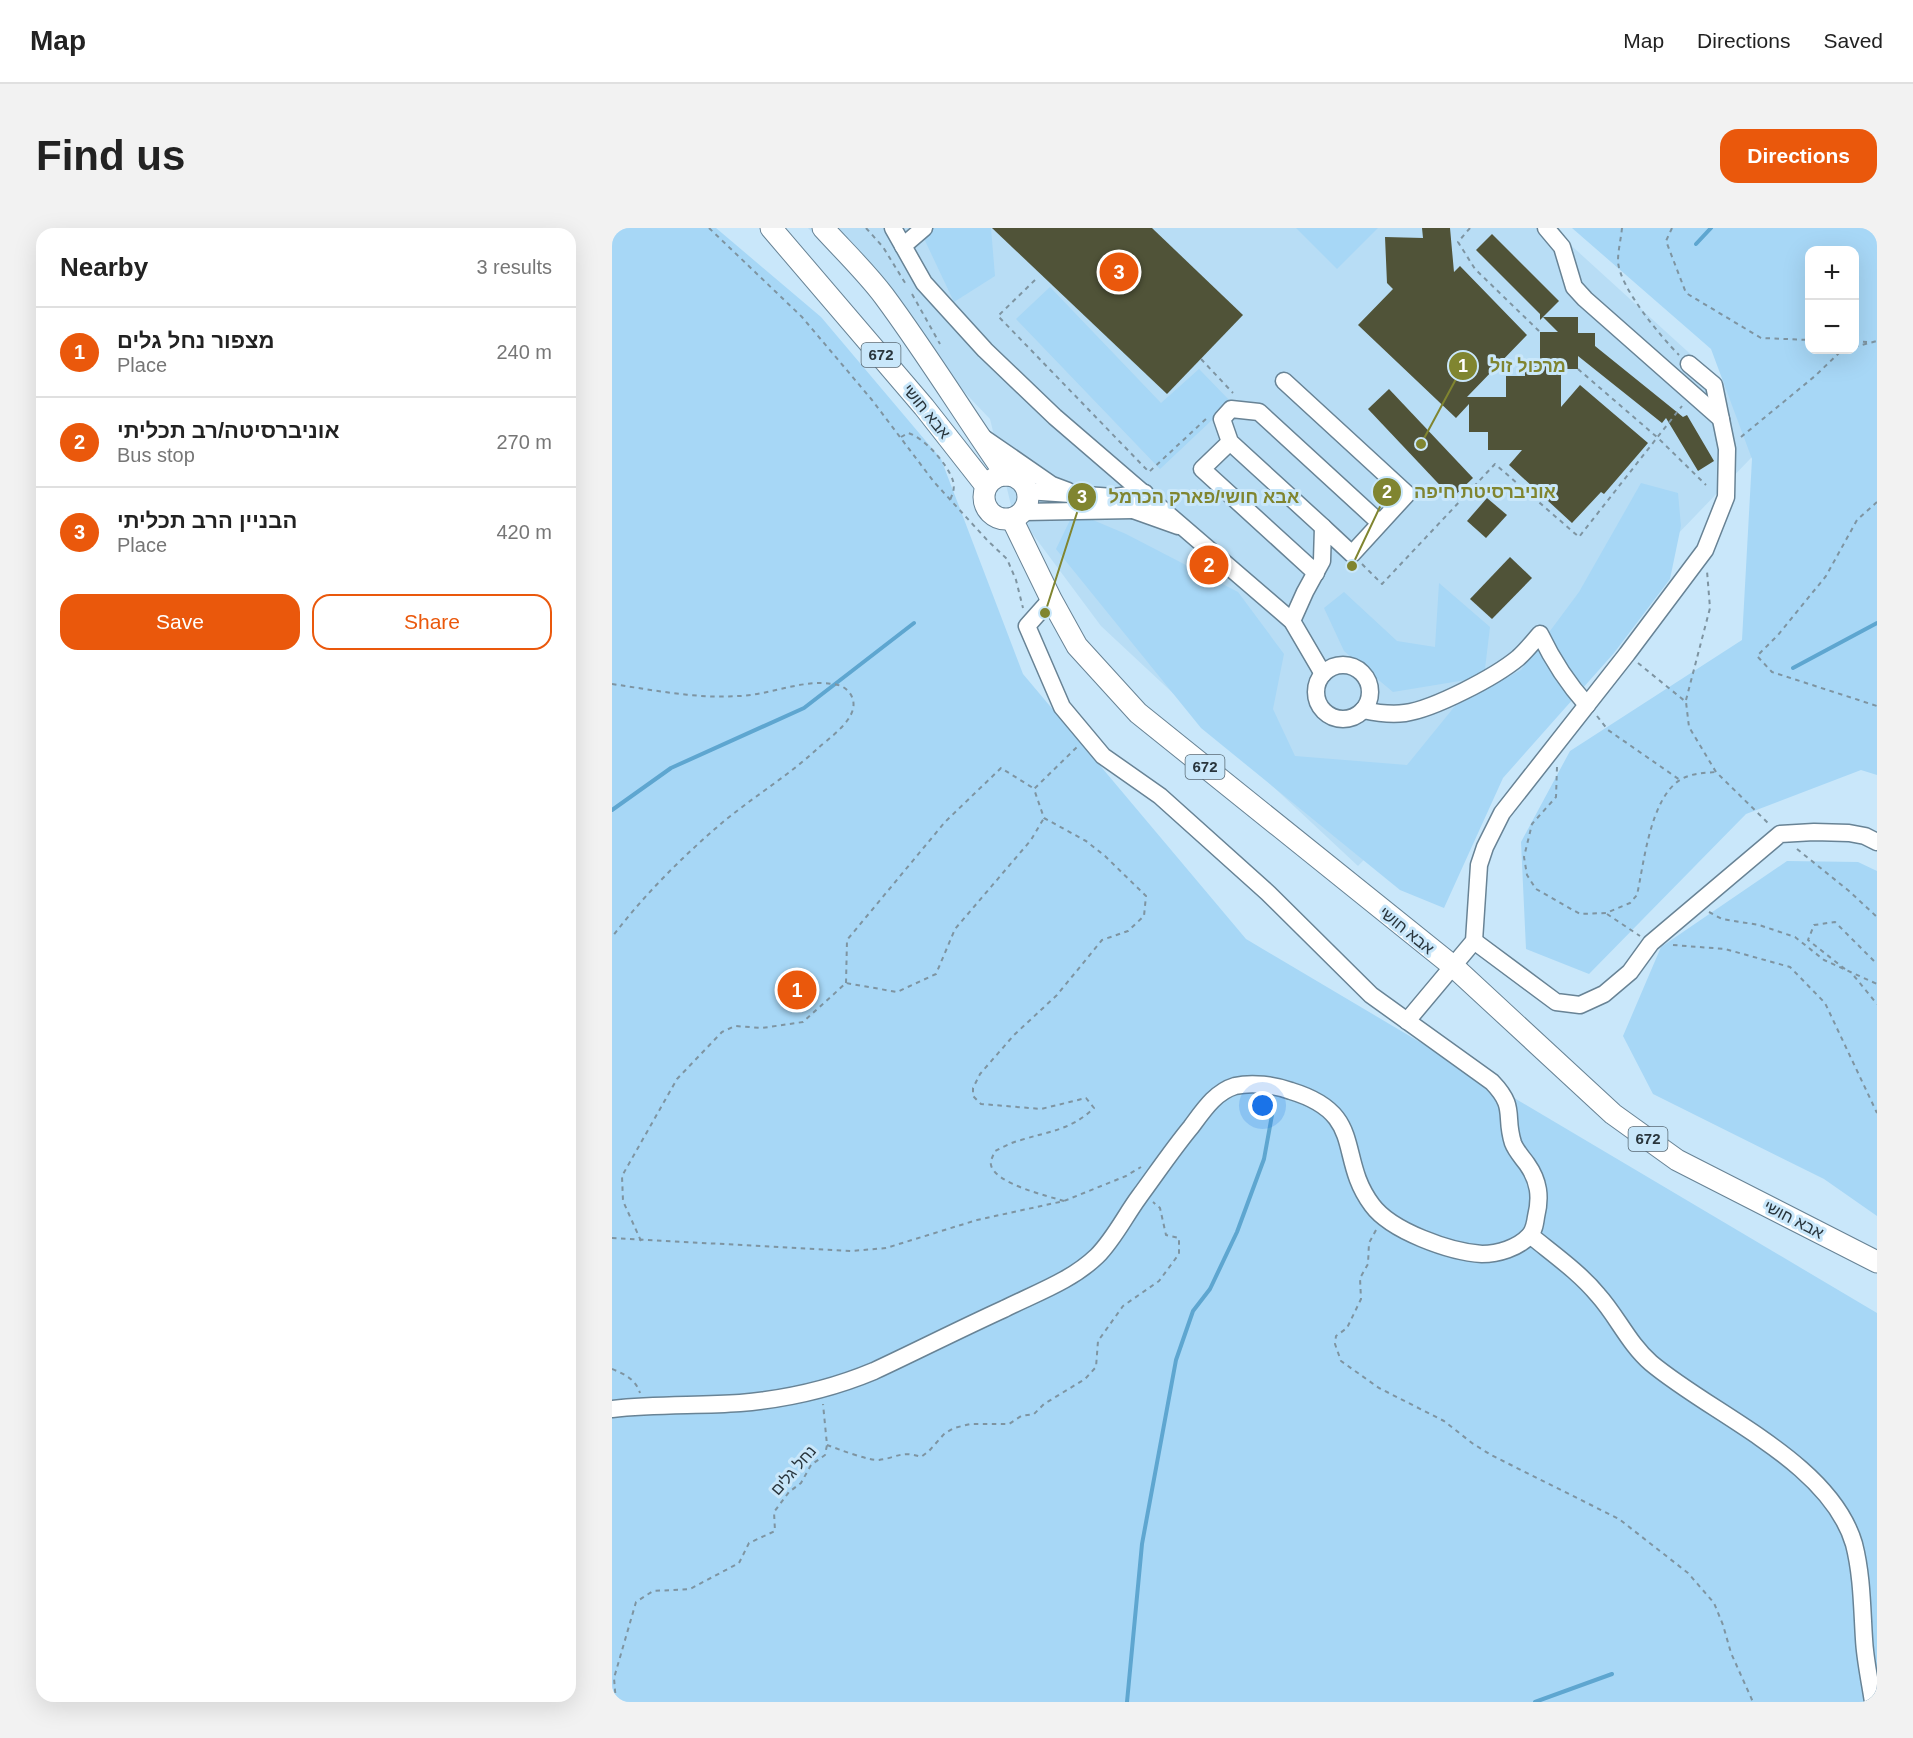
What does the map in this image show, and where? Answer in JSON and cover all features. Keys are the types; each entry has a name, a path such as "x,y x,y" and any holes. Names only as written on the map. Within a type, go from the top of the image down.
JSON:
{"main road":[{"name":"אבא חושי","path":"771,228 924,406 987,486 984,499 988,511 999,519 1021,507"},
{"name":"אבא חושי","path":"823,228 884,295 933,368 962,406 1006,475 1017,478 1021,507 1051,599 1077,646 1138,713 1454,967 1613,1114 1677,1160 1877,1262"},
{"path":"987,486 995,478 1006,475"}],"street":[{"path":"893,228 924,283 985,350 1055,417 1293,621 1323,675"},
{"path":"903,246 924,228"},
{"path":"1546,228 1562,247 1574,287 1585,300 1721,419"},
{"path":"1407,1021 1474,941 1479,865 1502,813 1705,550 1726,497 1727,449 1713,385 1689,364"},
{"path":"1284,381 1407,494 1352,554 1230,442 1222,419 1231,410 1259,412 1380,523"},
{"path":"978,434 1001,447 1052,485 1077,495"},
{"path":"1230,442 1202,469 1316,573"},
{"path":"1021,507 1077,495 1150,497"},
{"path":"1134,510 1150,497"},
{"path":"1021,507 1134,510 1188,530"},
{"path":"1293,621 1322,561 1323,527"},
{"path":"612,1410 643,1406 771,1400 845,1383 1071,1277 1099,1253 1142,1192 1213,1100 1223,1091 1237,1086 1279,1087 1313,1097 1334,1113 1346,1132 1359,1179 1370,1203 1381,1217 1417,1235 1443,1245 1480,1254 1502,1251 1518,1245 1530,1235 1534,1228 1539,1206 1539,1190 1536,1178 1514,1145 1510,1114 1502,1092 1492,1082 1371,995 1268,893 1160,796 1103,756 1062,707 1028,626 1051,599"},
{"path":"1363,710 1380,714 1406,713 1448,698 1487,679 1511,663 1540,634 1556,665 1587,705"},
{"path":"1346,665 1361,672 1366,679 1370,695 1363,710 1356,716 1337,719 1322,709 1317,701 1316,692 1318,682 1323,675 1337,666 1346,665"},
{"path":"1474,941 1556,1002 1580,1005 1604,994 1630,972 1651,943 1780,834 1848,833 1865,836 1877,842"},
{"path":"1530,1235 1585,1280 1600,1296 1649,1361 1804,1472 1823,1490 1839,1511 1853,1543 1858,1563 1864,1641 1873,1702"}],"path":[{"path":"709,228 802,317 872,400 950,500 1007,559 1016,580 1028,626"},
{"path":"866,228 884,247 943,348"},
{"path":"1470,228 1458,242 1475,269 1540,332"},
{"path":"1622,228 1618,262 1626,286 1664,340 1689,364"},
{"path":"1672,228 1666,241 1686,292 1761,339 1805,340"},
{"path":"1035,280 998,316 1149,472 1209,417"},
{"path":"1859,345 1877,340"},
{"path":"1859,341 1869,342"},
{"path":"1727,449 1838,354"},
{"path":"1201,359 1234,393 1226,400"},
{"path":"1578,369 1658,438 1706,485"},
{"path":"1352,554 1382,584 1496,464 1580,537 1683,406"},
{"path":"901,437 908,433 915,435 945,466 954,483 954,491 950,500"},
{"path":"1877,502 1857,520 1826,576 1758,656 1772,672 1877,706"},
{"path":"1705,550 1710,608 1686,702 1689,727 1716,772 1780,834 1877,917"},
{"path":"1627,654 1686,702"},
{"path":"612,684 682,695 740,696 805,684 835,684 846,688 852,695 853,709 845,723 808,757 723,822 683,859 625,920 612,937"},
{"path":"1587,705 1608,730 1680,780"},
{"path":"1034,789 1087,737"},
{"path":"1551,751 1558,759 1556,797 1532,824 1524,857 1527,875 1536,889 1580,914 1606,913 1630,903 1637,895 1655,818 1664,796 1680,780 1700,773 1716,772"},
{"path":"641,1241 623,1201 622,1176 677,1079 722,1032 735,1026 762,1028 803,1022 846,983 847,940 945,822 1001,768 1034,789 1044,818 1086,841 1146,896 1144,916 1128,931 1102,940 1057,995 1014,1035 980,1074 973,1088 973,1096 981,1104 1041,1109 1086,1098 1094,1108 1081,1120 1052,1133 1019,1140 995,1151 990,1163 1006,1182 1064,1201"},
{"path":"846,983 897,992 936,974 955,929 1031,840 1044,818"},
{"path":"1702,900 1706,910 1722,919 1759,925 1795,937 1824,960 1877,984"},
{"path":"1606,913 1651,943 1725,949 1790,967 1825,1003 1877,1113"},
{"path":"1877,964 1835,922 1814,925 1808,940 1857,978 1877,1004"},
{"path":"612,1238 850,1251 886,1248 977,1221 1064,1201 1126,1176 1142,1166"},
{"path":"821,1389 827,1445 877,1461 910,1453 921,1457 945,1433 954,1428 970,1424 1009,1424 1021,1416 1034,1414 1044,1404 1085,1379 1096,1367 1098,1341 1123,1306 1159,1281 1179,1254 1179,1238 1166,1235 1160,1208 1142,1192"},
{"path":"1381,1217 1369,1243 1368,1264 1361,1273 1361,1299 1347,1328 1336,1336 1335,1344 1339,1359 1376,1386 1444,1421 1491,1455 1619,1519 1688,1573 1713,1603 1723,1625 1731,1653 1753,1702"},
{"path":"612,1369 623,1373 638,1384 643,1406"},
{"name":"נחל גלים","path":"616,1702 614,1677 636,1602 653,1591 690,1589 739,1563 749,1542 775,1531 774,1512 789,1492 801,1484 811,1465 825,1455 827,1445"}],"shaded area":[{"path":"612,228 716,228 821,317 941,459 1023,674 1246,939 1877,1313 1877,1702 612,1702"},
{"path":"808,228 1552,228 1776,432 1358,866 1101,626 1011,505 990,419"},
{"path":"919,228 991,228 995,276 954,302"},
{"path":"1296,228 1378,228 1337,269"},
{"path":"1572,228 1877,228 1877,775 1861,770 1746,814 1589,974 1526,949 1521,842 1570,751 1742,640 1752,459 1711,349"},
{"path":"1050,287 1161,403 1199,369 1231,402 1160,469 1016,319"},
{"path":"1641,483 1678,493 1681,526 1670,579 1614,653 1503,778 1444,908 1400,890 1201,728 1056,549 1074,512 1126,534 1238,592 1284,654 1273,709 1295,756 1407,765 1455,706 1521,670 1579,592"},
{"path":"1439,583 1490,627 1484,677 1393,692 1344,651 1324,608 1344,592 1397,641 1435,647"},
{"path":"1787,861 1858,862 1877,871 1877,1216 1824,1179 1653,1094 1623,1036 1661,947"}],"building":[{"path":"992,228 1152,228 1243,315 1167,394"},
{"path":"1422,228 1450,228 1454,272 1460,266 1527,335 1467,397 1506,397 1506,376 1525,376 1525,360 1540,360 1540,332 1558,332 1543,317 1578,317 1578,333 1595,333 1595,346 1683,417 1687,415 1714,461 1698,471 1666,418 1662,423 1578,356 1578,369 1561,369 1561,407 1580,385 1648,443 1604,494 1601,492 1572,523 1509,465 1522,450 1488,450 1488,432 1469,432 1469,404 1456,418 1358,325 1393,289 1387,283 1385,237 1423,238"},
{"path":"1492,234 1559,301 1540,320 1540,314 1476,250"},
{"path":"1389,389 1473,478 1452,498 1368,409"},
{"path":"1487,498 1507,515 1486,538 1467,521"},
{"path":"1510,557 1532,578 1492,619 1470,599"}],"waterway":[{"path":"1696,244 1711,228"},
{"path":"612,810 671,768 804,708 914,623"},
{"path":"1793,668 1877,623"},
{"path":"1127,1702 1142,1544 1176,1360 1193,1311 1210,1289 1237,1232 1264,1159 1274,1104"},
{"path":"1535,1702 1612,1674"}],"place":[{"name":"הבניין הרב תכליתי","path":"1119,272"},
{"name":"מרכול זול","path":"1421,444"},
{"name":"אוניברסיטה/רב תכליתי","path":"1209,565"},
{"name":"אוניברסיטת חיפה","path":"1352,566"},
{"name":"אבא חושי/פארק הכרמל","path":"1045,613"},
{"name":"מצפור נחל גלים","path":"797,990"}]}
